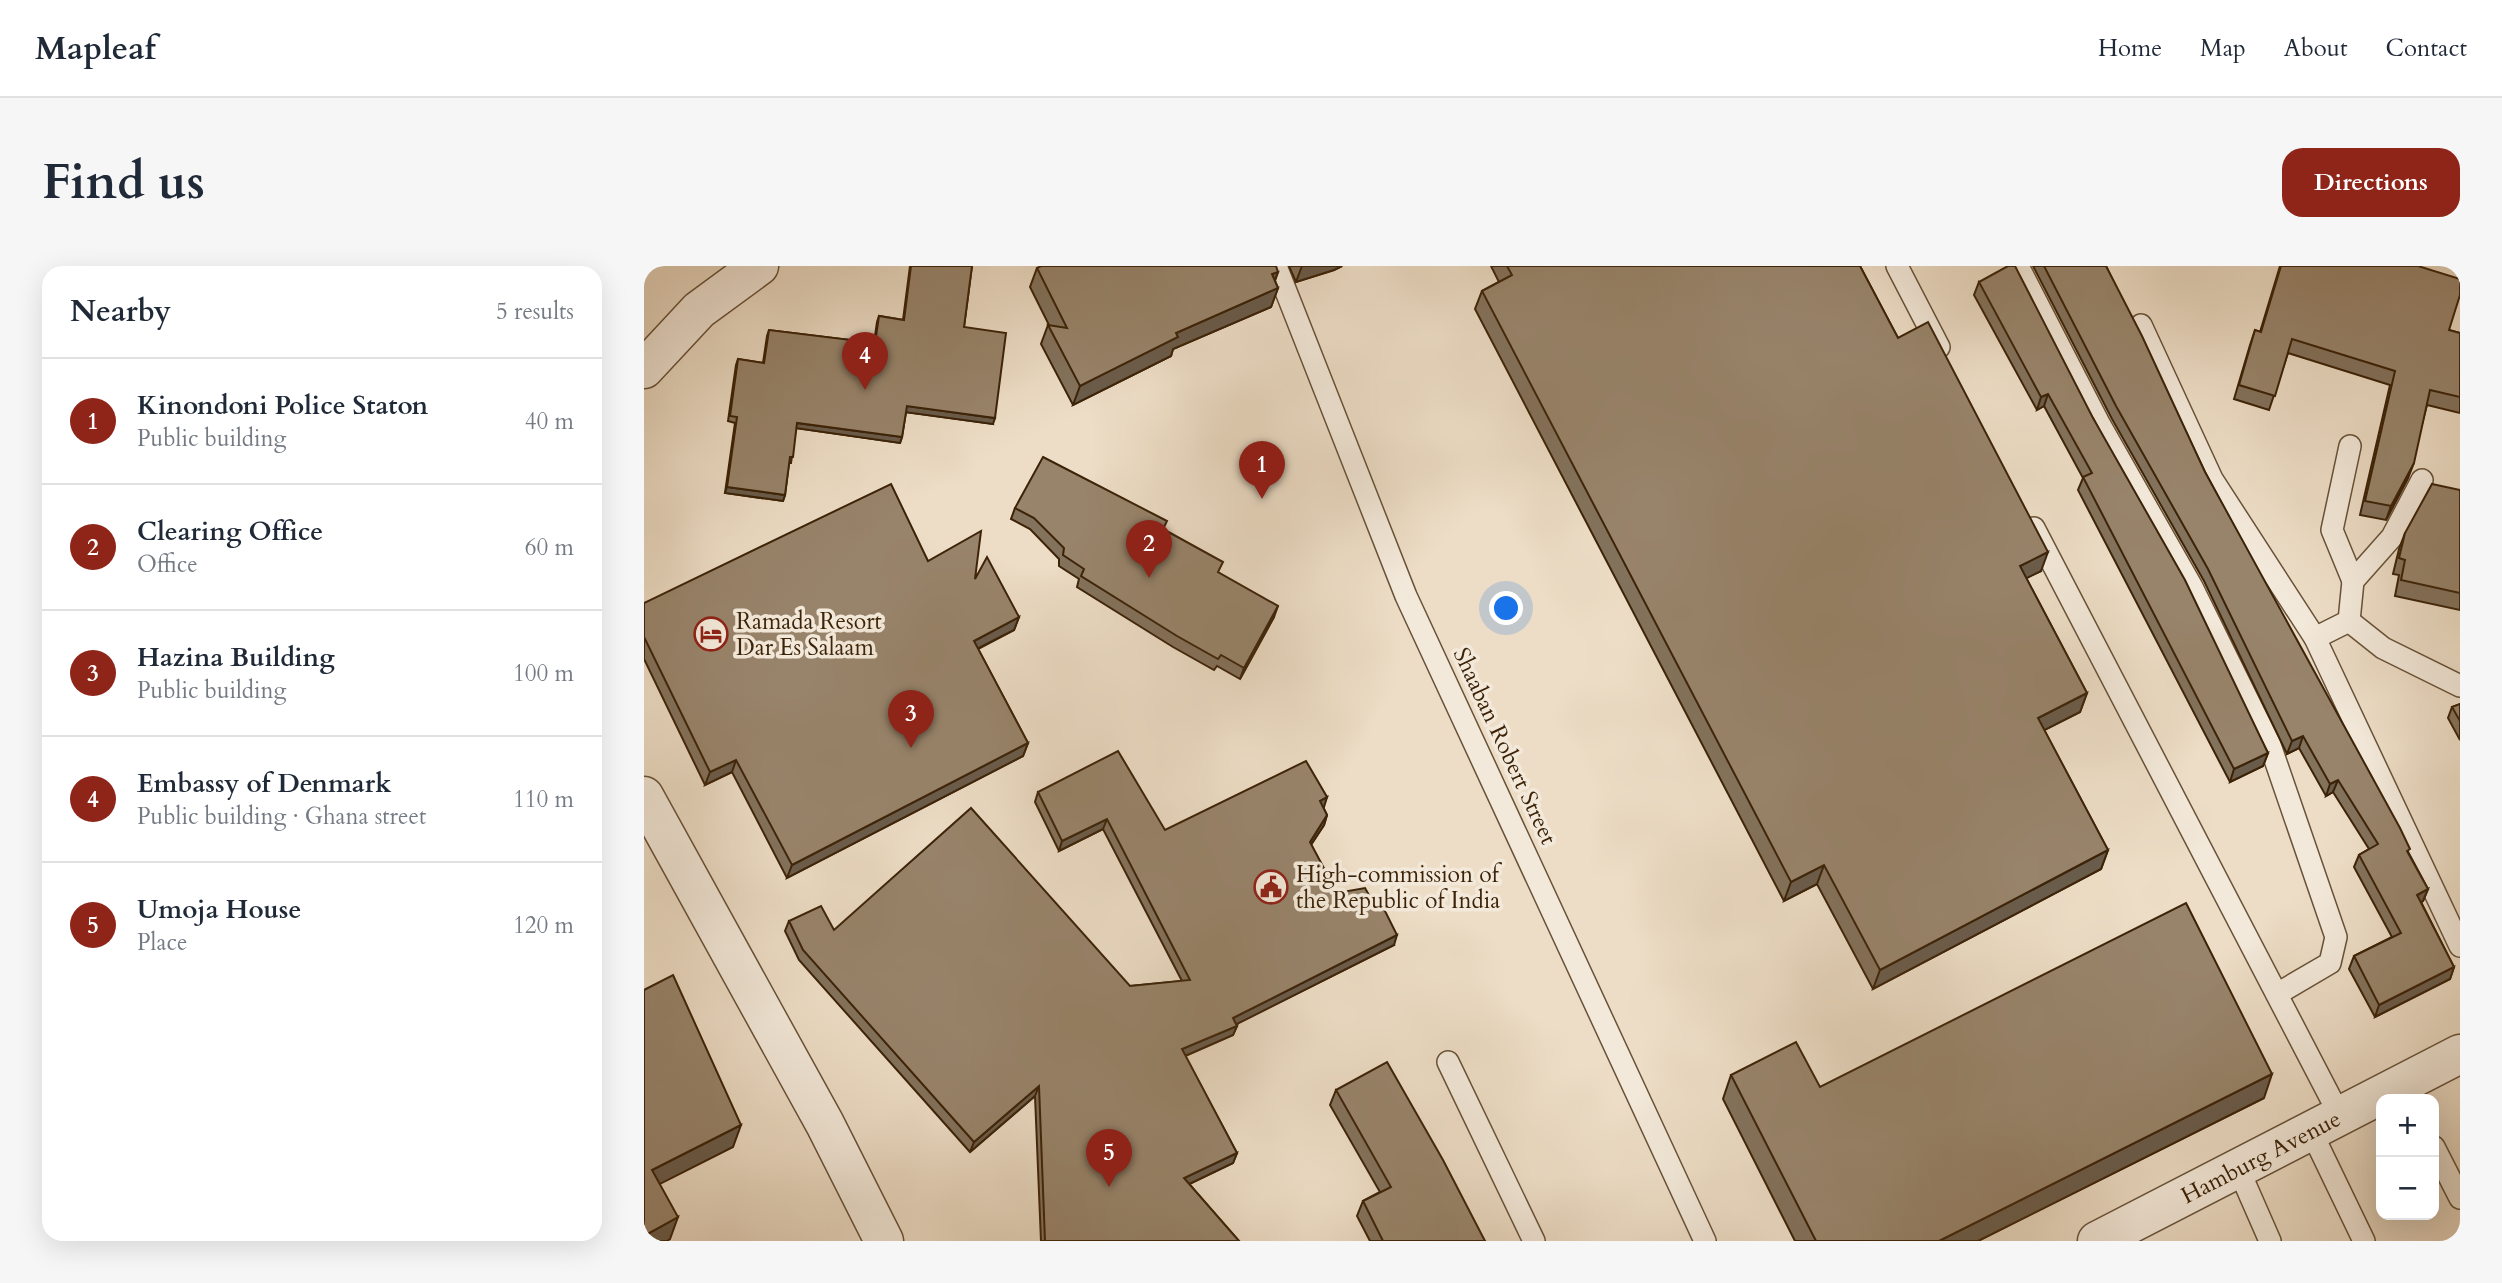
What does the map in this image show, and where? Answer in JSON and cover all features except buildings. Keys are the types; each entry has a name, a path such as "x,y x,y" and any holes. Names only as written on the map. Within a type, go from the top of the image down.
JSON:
{"street":[{"path":"644,369 699,310 760,266"},
{"path":"644,796 825,1124 884,1241"},
{"name":"Hamburg Avenue","path":"2096,1241 2325,1123 2406,1092 2460,1054"}],"lane":[{"name":"Shaaban Robert Street","path":"1276,266 1406,596 1706,1241"},
{"path":"1897,266 1949,365"},
{"path":"2018,266 2100,425 2193,587 2270,745 2336,937 2330,963 2277,994"},
{"path":"2140,325 2212,479 2315,638 2460,946"},
{"path":"2349,621 2353,581 2332,530 2350,446"},
{"path":"2353,581 2392,537 2422,480"},
{"path":"2026,513 2277,994 2325,1123 2364,1241"},
{"path":"2315,638 2349,621"},
{"path":"2349,621 2383,648 2460,687"},
{"path":"1448,1062 1534,1241"},
{"path":"2439,1157 2460,1198"},
{"path":"2238,1168 2270,1241"}],"place":[{"name":"Embassy of Denmark","path":"865,390"},
{"name":"Kinondoni Police Staton","path":"1262,499"},
{"name":"Clearing Office","path":"1149,578"},
{"name":"Ramada Resort Dar Es Salaam","path":"711,634"},
{"name":"Hazina Building","path":"911,748"},
{"name":"High-commission of the Republic of India","path":"1271,887"},
{"name":"Umoja House","path":"1109,1187"}]}
